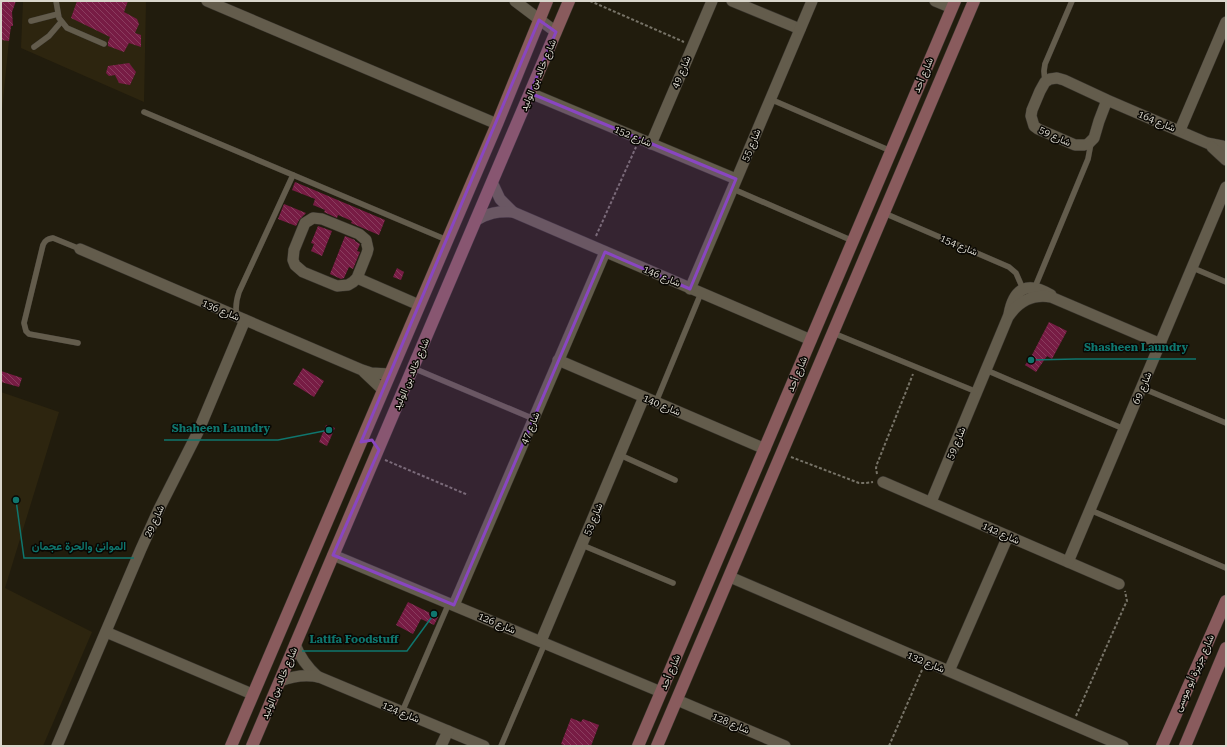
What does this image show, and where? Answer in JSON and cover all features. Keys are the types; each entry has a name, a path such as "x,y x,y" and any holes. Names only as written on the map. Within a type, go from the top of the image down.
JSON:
{"main road":[{"name":"شارع خالد بن الوليد","path":"231,746 497,124 547,1"},
{"name":"شارع خالد بن الوليد","path":"252,746 378,453 569,1"},
{"name":"شارع أحد","path":"657,746 974,1"},
{"name":"شارع أحد","path":"638,746 954,5"},
{"path":"872,195 886,207"},
{"path":"785,402 792,400 796,401 802,408"},
{"path":"371,416 375,424 378,426 381,427 389,425"},
{"path":"361,442 368,439 372,440 375,442 378,453"},
{"name":"شارع جزيرة أبو موسى","path":"1162,746 1226,600"},
{"name":"شارع جزيرة أبو موسى","path":"1185,746 1226,648"},
{"path":"667,677 668,682 675,687 684,684"},
{"path":"1192,680 1196,688 1200,690 1208,690"},
{"path":"1181,705 1192,703 1196,706 1199,713"}],"street":[{"path":"208,1 497,124"},
{"path":"515,1 556,32"},
{"name":"شارع 49","path":"651,144 712,1"},
{"path":"732,1 800,29"},
{"name":"شارع 55","path":"690,289 812,1"},
{"path":"935,1 954,5"},
{"path":"1180,130 1226,22"},
{"path":"1046,82 1050,79 1057,78 1080,88"},
{"name":"شارع 59","path":"1046,82 1040,90 1037,102 1037,114 1040,122 1046,128 1080,146 1091,141"},
{"path":"1037,102 1050,87 1062,84 1080,88"},
{"name":"شارع 164","path":"1080,88 1207,142"},
{"name":"شارع 152","path":"530,93 640,139 735,184"},
{"path":"1091,141 1096,134 1107,100"},
{"name":"شارع 59","path":"1058,135 1073,139 1082,139 1089,134 1099,121"},
{"path":"1207,142 1222,146 1226,149"},
{"path":"1207,142 1226,160"},
{"name":"شارع 146","path":"492,182 500,199 513,212 811,340"},
{"name":"شارع 69","path":"1068,562 1226,190"},
{"name":"شارع 146","path":"476,222 483,216 493,213 513,212"},
{"path":"313,218 322,219 363,236 368,244 368,249 357,278 348,285 337,286 303,272 296,265 293,260 294,250 303,227 308,220 313,218"},
{"name":"شارع 136","path":"80,248 241,319 362,370 371,373 390,374"},
{"name":"شارع 47","path":"452,604 534,419 605,252"},
{"path":"357,278 420,305"},
{"path":"1029,288 1040,289 1059,300 1160,344"},
{"name":"شارع 59","path":"931,502 1008,317 1012,300 1015,295 1029,288"},
{"name":"شارع 59","path":"1008,317 1019,304 1030,298 1043,296 1059,300"},
{"name":"شارع 29","path":"57,746 159,509 198,432 241,319"},
{"name":"شارع 140","path":"558,360 765,449"},
{"name":"شارع 136","path":"362,370 383,390"},
{"name":"شارع 53","path":"543,642 644,397"},
{"name":"شارع 142","path":"882,480 1119,584"},
{"path":"949,671 1008,536"},
{"name":"شارع 126","path":"333,555 661,692"},
{"name":"شارع 132","path":"730,577 1123,746"},
{"path":"106,632 252,694"},
{"name":"شارع 124","path":"295,644 298,654 319,677"},
{"name":"شارع 124","path":"280,681 299,675 319,677 484,746"},
{"name":"شارع 128","path":"677,700 785,746"},
{"path":"441,746 448,731"}],"lane":[{"path":"56,1 61,22 71,31 104,44"},
{"path":"1046,82 1044,71 1045,64 1072,1"},
{"path":"31,21 58,14"},
{"path":"34,48 50,36 61,22"},
{"path":"770,99 891,151"},
{"path":"144,112 447,240"},
{"path":"1029,288 1088,159 1091,141"},
{"path":"241,319 236,309 236,300 293,175"},
{"path":"735,184 853,241"},
{"name":"شارع 154","path":"886,207 1009,267 1029,288"},
{"path":"78,343 29,334 26,331 24,323 45,241 53,238 80,248"},
{"path":"1193,268 1226,282"},
{"path":"656,402 702,294"},
{"path":"833,333 977,392"},
{"path":"413,368 534,419"},
{"path":"986,370 1124,429"},
{"path":"1142,388 1226,423"},
{"path":"620,455 676,480"},
{"path":"1090,510 1226,568"},
{"path":"582,545 673,583"},
{"path":"402,712 452,604"},
{"path":"501,746 543,642"}],"path":[{"path":"590,1 693,45"},
{"path":"592,246 640,139"},
{"path":"782,454 859,483 882,480 876,472 877,464 916,367"},
{"path":"378,453 468,495"},
{"path":"1072,724 1127,601 1124,588 1119,584"},
{"path":"889,746 926,661"}],"highlighted area":[{"path":"539,20 556,32 530,93 736,179 690,289 605,252 454,605 333,555 379,450 372,440 361,442"}],"shaded area":[{"path":"1,1 13,1 1,120"},
{"path":"23,1 146,1 144,102 21,48"},
{"path":"1,392 59,412 5,588 92,632 43,746 1,746"}],"building":[{"path":"1,1 16,1 12,12 13,26 11,26 9,41 1,40"},
{"path":"77,1 128,1 124,12 137,19 139,24 135,33 141,35 141,47 129,43 124,52 108,46 110,37 71,18"},
{"path":"129,63 136,72 130,85 119,83 115,75 109,76 106,73 108,66"},
{"path":"295,182 385,220 379,235 351,223 352,221 338,215 337,218 324,212 325,210 313,205 315,199 292,190"},
{"path":"284,204 306,213 299,220 296,226 278,219"},
{"path":"318,226 332,231 322,256 311,251 314,244 311,243"},
{"path":"345,236 360,244 357,251 360,252 353,269 349,267 344,278 341,279 330,274"},
{"path":"397,268 404,272 401,280 393,277"},
{"path":"1049,322 1067,331 1052,359 1047,356 1036,372 1025,365 1031,357"},
{"path":"303,368 324,381 314,397 293,384"},
{"path":"1,371 22,378 19,387 1,382"},
{"path":"326,425 335,428 327,446 319,442"},
{"path":"408,602 438,617 434,625 421,619 413,634 396,625"},
{"path":"571,718 581,722 583,719 599,725 591,746 566,746 561,744"}],"place":[{"name":"Shasheen Laundry","path":"1031,360"},
{"name":"Shaheen Laundry","path":"329,430"},
{"name":"الموانئ والحرة عجمان","path":"16,500"},
{"name":"Latifa Foodstuff","path":"434,614"}]}
